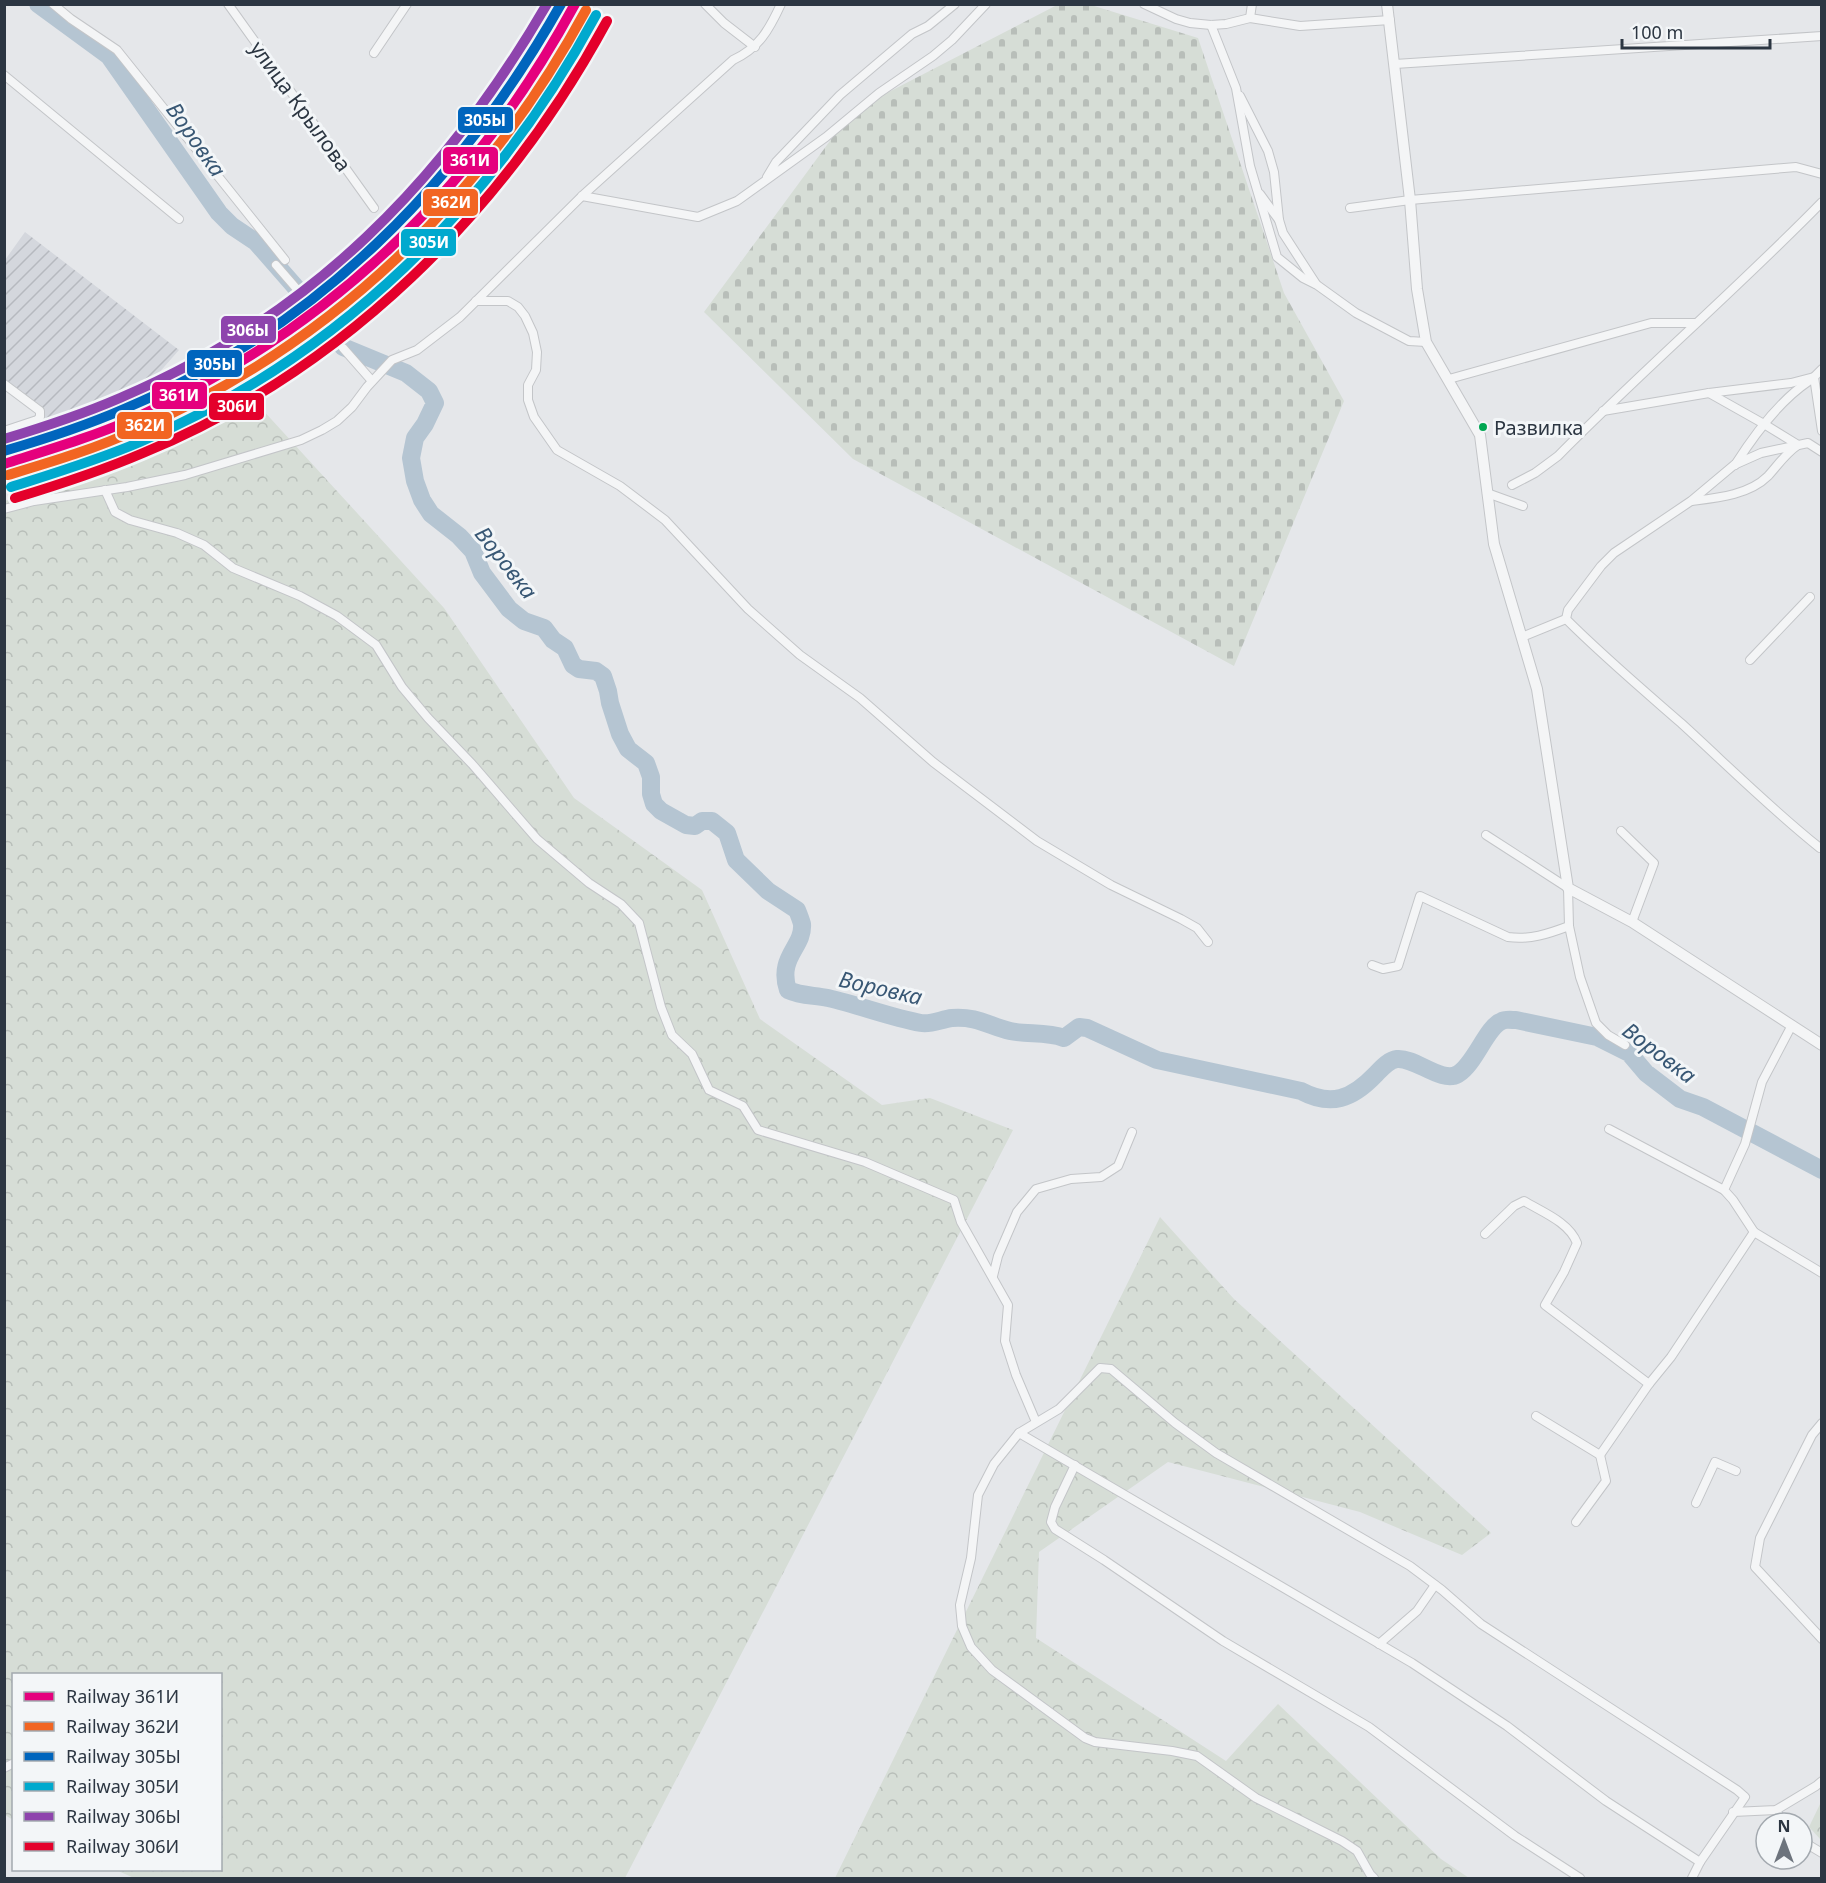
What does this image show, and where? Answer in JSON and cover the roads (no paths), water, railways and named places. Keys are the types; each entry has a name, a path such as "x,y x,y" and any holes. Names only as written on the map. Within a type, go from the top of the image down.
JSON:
{"street":[{"path":"53,4 117,50 285,260"},
{"name":"улица Крылова","path":"228,4 374,208"},
{"path":"374,53 408,4"},
{"path":"705,4 724,23 755,47"},
{"path":"4,508 185,474 301,440 337,421 392,360 417,350 460,317 582,196 733,60 755,47 772,24 782,4"},
{"path":"764,182 776,162 840,94 912,34 928,26 955,4"},
{"path":"582,196 698,216 737,201 826,137 879,93 952,40 986,4"},
{"path":"1144,4 1176,19 1211,25 1250,18 1300,26 1390,20"},
{"path":"1250,18 1252,4"},
{"path":"1387,4 1410,200 1417,289 1426,342 1480,435 1494,543 1537,689 1568,888 1569,926 1580,977 1596,1023 1608,1035 1625,1045"},
{"path":"1211,25 1236,88 1268,151 1274,172 1279,220"},
{"path":"1395,64 1821,36"},
{"path":"4,75 179,219"},
{"path":"1236,88 1243,131 1257,190 1277,257 1303,278 1317,285 1356,313 1409,341 1426,342"},
{"path":"1350,208 1410,200 1796,167 1821,174"},
{"path":"1257,190 1279,220 1294,252 1317,285"},
{"path":"1512,485 1535,473 1558,456 1695,323 1774,251 1821,202"},
{"path":"276,265 302,295"},
{"path":"476,301 508,300 525,316 533,333 537,352 536,370 528,385 528,400 534,417 557,450 620,486 665,520 748,609 800,655 860,698 933,762 1037,841 1110,885 1197,928 1208,942"},
{"path":"1449,380 1651,323 1695,323"},
{"path":"343,348 372,381"},
{"path":"1566,619 1568,610 1601,566 1614,553 1691,501 1734,465 1764,424 1787,399 1821,369"},
{"path":"1603,411 1709,393 1791,383 1814,377"},
{"path":"1814,377 1821,431"},
{"path":"4,384 40,411 40,417 33,422 4,431"},
{"path":"1709,393 1798,445"},
{"path":"1734,465 1761,453 1808,443 1821,452"},
{"path":"1691,501 1713,499 1756,485 1767,477 1784,455 1798,445"},
{"path":"105,490 115,512 130,520 177,533 204,545 233,568 300,596 337,616 376,645 402,687 537,839 590,883 621,903 639,923 661,1007 672,1035 692,1054 710,1090 743,1106 758,1130 865,1162 954,1200 961,1222 1008,1305 1005,1341 1016,1375 1036,1422"},
{"path":"1487,493 1523,506"},
{"path":"1750,660 1809,597"},
{"path":"1522,638 1566,619"},
{"path":"1566,619 1598,651 1682,724 1778,814 1820,848"},
{"path":"1621,831 1654,863 1632,922"},
{"path":"1486,835 1568,888 1632,922 1821,1045"},
{"path":"1372,965 1383,969 1398,966 1420,896 1508,937 1523,939 1544,935 1569,926"},
{"path":"1724,1190 1745,1144 1762,1082 1792,1025"},
{"path":"1609,1129 1724,1190 1754,1232 1821,1273"},
{"path":"993,1276 998,1256 1017,1212 1036,1189 1071,1179 1101,1177 1118,1166 1132,1132"},
{"path":"1485,1234 1514,1206 1524,1201 1567,1227 1577,1243 1545,1305 1649,1384"},
{"path":"1600,1455 1649,1384 1671,1357 1754,1232"},
{"path":"1374,1878 1357,1851 1342,1841 1256,1798 1197,1756 1095,1742 1085,1738 992,1670 971,1647 962,1626 960,1605 971,1558 978,1495 994,1464 1018,1433 1059,1409 1100,1368 1110,1368 1175,1423 1216,1453 1410,1566 1481,1624 1737,1790 1744,1797 1732,1812 1692,1878"},
{"path":"1536,1416 1600,1455 1606,1481 1576,1522"},
{"path":"1821,1423 1812,1435 1760,1538 1755,1567 1821,1640"},
{"path":"1018,1433 1379,1644 1507,1726 1606,1801 1700,1862"},
{"path":"1696,1503 1715,1462 1736,1471"},
{"path":"1075,1465 1054,1507 1051,1522 1054,1529 1223,1641 1369,1727 1515,1836 1580,1878"},
{"path":"1379,1644 1417,1611 1435,1585"},
{"path":"1732,1812 1776,1810 1820,1787"}],"waterway":[{"name":"Воровка","path":"38,4 109,56 219,213 232,226 256,242 312,306"},
{"name":"Воровка","path":"326,324 343,347 406,373 429,391 435,403 415,438 411,458 415,481 422,500 431,514 459,536 473,551 482,573 509,609 524,621 544,628 553,640 565,648 573,665 579,669 596,671 603,676 620,734 628,749 646,763 651,777 651,794 654,804 661,811 686,825 695,826 702,821 712,821 727,833 736,860 768,891 797,910 802,932 786,969 788,990 840,1001 921,1023 969,1018 1010,1031 1064,1038 1079,1027 1087,1028 1157,1060 1301,1091 1322,1099 1349,1095 1358,1090 1387,1063 1397,1059 1404,1059 1444,1076 1458,1074 1470,1062 1496,1024 1505,1020 1516,1020 1597,1037 1629,1053 1646,1073 1680,1099 1703,1107 1822,1170"}],"tunnel":[{"path":"302,295 343,348"}],"railway":[{"path":"4,472 87,445 167,412 242,371 313,324 379,270 440,209 495,143 545,71 584,4"}],"rail line":[{"name":"306Ы","path":"4,439 106,404 189,365 253,327 312,284 366,237 417,185 464,129 507,68 547,4"},
{"name":"305Ы","path":"4,451 95,421 193,376 259,338 320,293 376,244 429,190 477,132 521,70 561,4"},
{"name":"361И","path":"4,464 70,443 133,419 204,383 270,343 332,298 389,249 442,195 490,136 534,73 575,4"},
{"name":"362И","path":"8,475 105,443 208,395 275,355 338,309 397,258 451,203 500,143 545,78 586,10"},
{"name":"305И","path":"11,487 124,449 213,407 281,366 345,319 404,268 459,211 510,150 555,84 596,15"},
{"name":"306И","path":"15,498 127,460 216,418 286,377 351,330 412,277 468,219 519,157 566,91 607,21"}],"place":[{"name":"Развилка","path":"1483,427"}]}
